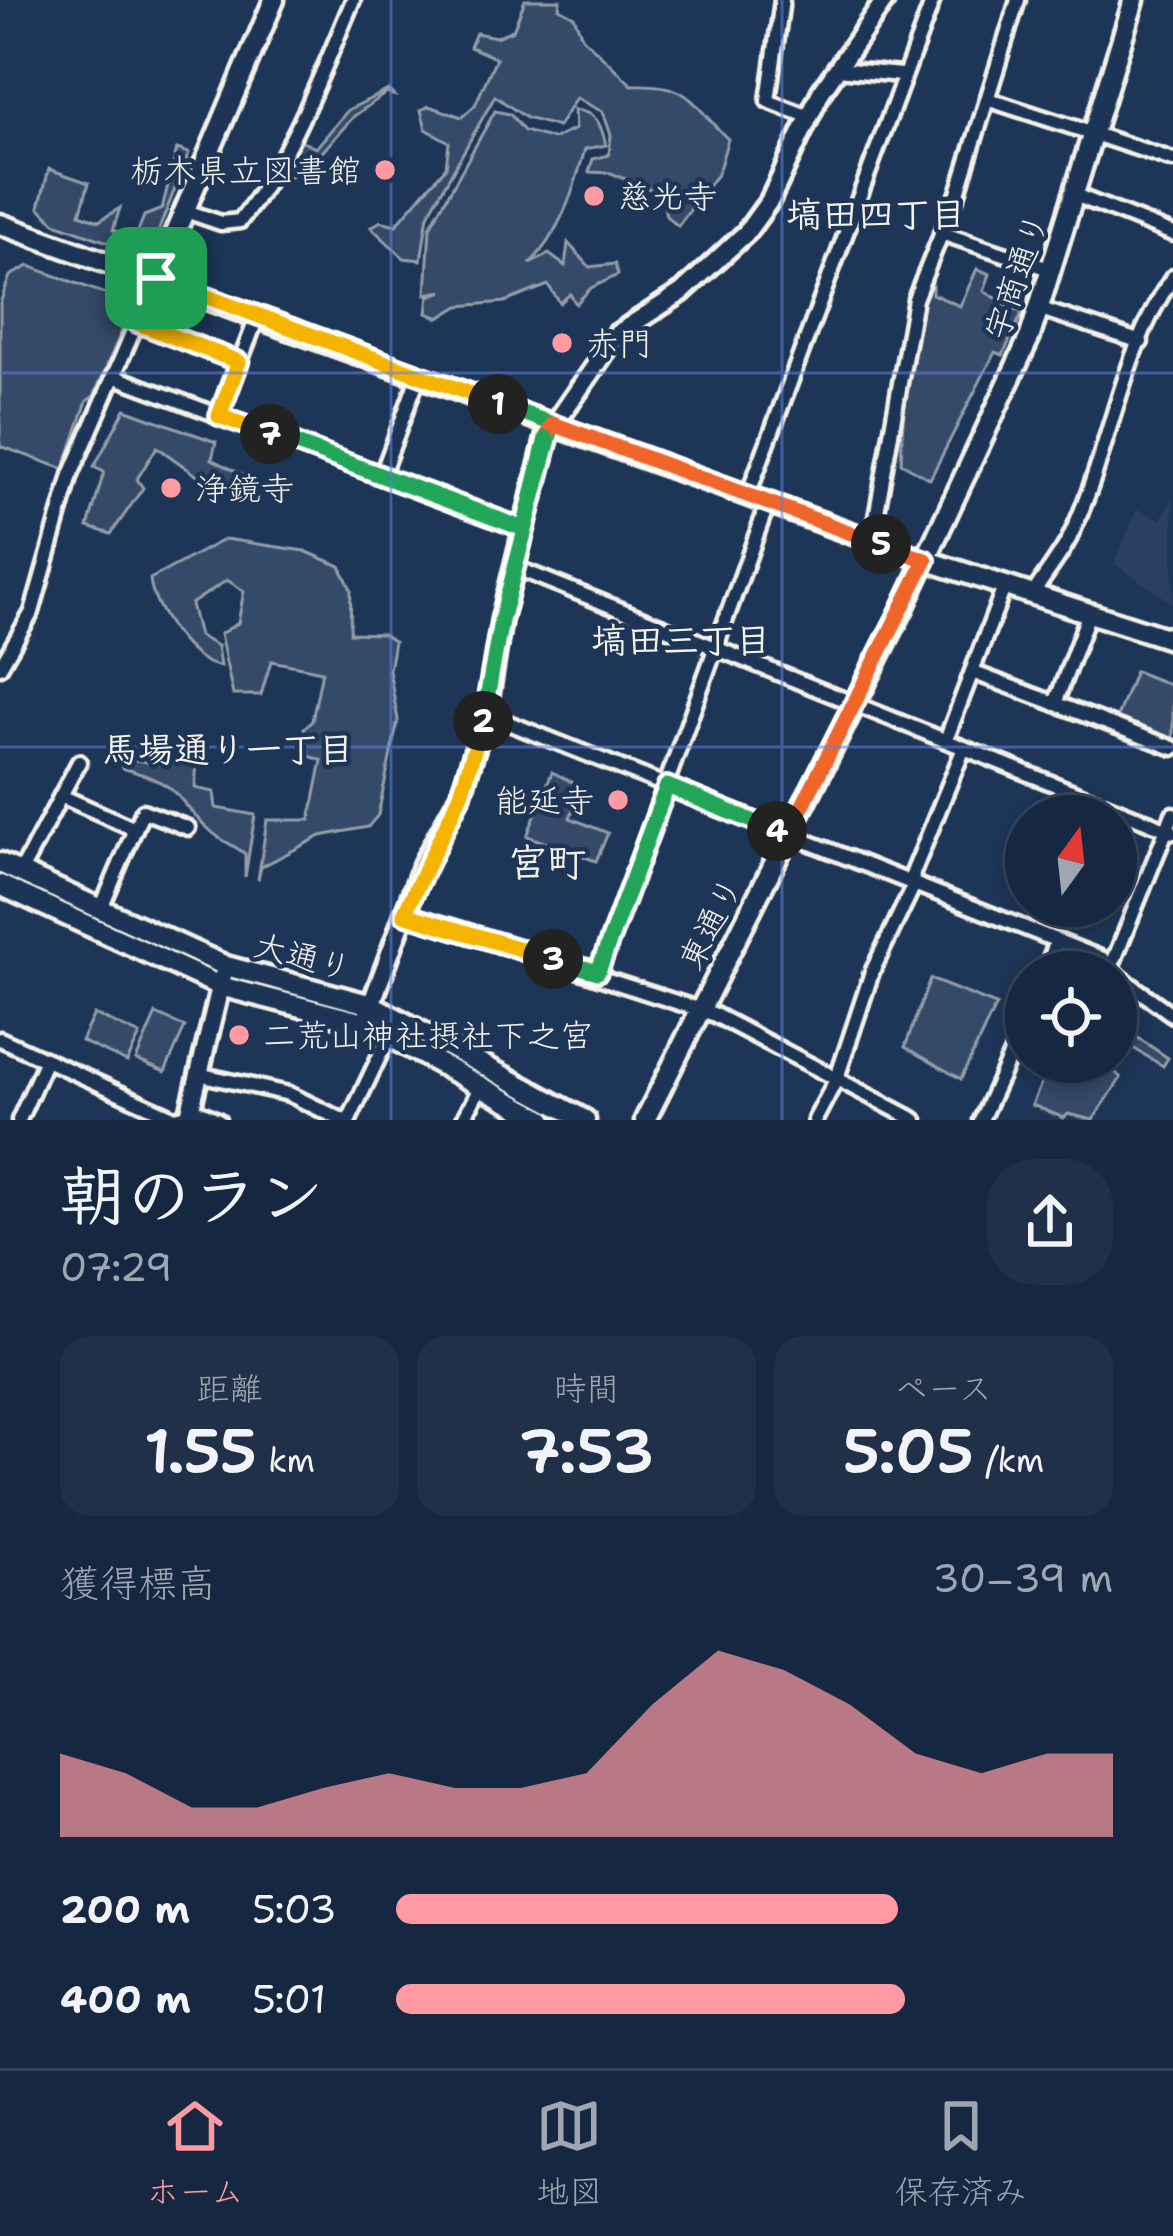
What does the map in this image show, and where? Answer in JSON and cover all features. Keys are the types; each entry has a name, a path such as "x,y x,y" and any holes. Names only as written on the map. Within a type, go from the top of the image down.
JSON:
{"main road":[{"path":"156,278 274,0"},
{"name":"宇商通り","path":"926,560 1041,309 1134,0"},
{"path":"0,226 156,278 926,560 1173,640"},
{"name":"東通り","path":"645,1120 926,560"},
{"name":"大通り","path":"0,863 223,976"},
{"name":"大通り","path":"0,885 223,976 368,1014 585,1120"},
{"name":"大通り","path":"368,1014 389,1036 543,1120"}],"street":[{"path":"186,211 221,224 240,221 259,198 313,93 353,0"},
{"path":"782,0 768,100 807,116"},
{"path":"368,1014 404,914 461,794 486,714 514,566 553,424 617,334 682,292 746,233 770,200 807,116 885,0"},
{"path":"748,495 934,0"},
{"path":"872,540 915,299 990,100 1018,0"},
{"path":"838,69 902,75"},
{"path":"990,100 1173,158"},
{"path":"1075,195 1173,234"},
{"path":"941,233 1052,270"},
{"path":"1033,594 1069,539 1156,301 1173,277"},
{"path":"0,667 6,648 32,612 71,475 156,278"},
{"path":"1041,309 1141,342"},
{"path":"219,416 258,315"},
{"path":"135,322 239,362"},
{"path":"382,473 418,375"},
{"path":"113,376 524,529"},
{"path":"598,972 768,502"},
{"path":"514,566 1170,830"},
{"path":"946,740 1005,585"},
{"path":"1055,704 1089,613"},
{"path":"972,672 1173,748"},
{"path":"486,714 1083,951"},
{"path":"814,1120 837,1078 872,972 964,748"},
{"path":"20,873 80,762"},
{"path":"61,796 135,829"},
{"path":"99,913 143,811 188,828"},
{"path":"1121,951 1173,814"},
{"path":"404,914 598,972 700,1009 915,1120"},
{"path":"1053,951 1057,941"},
{"path":"189,1116 223,976"},
{"path":"1137,989 1173,1015"},
{"path":"198,1074 289,1094 346,1120 389,1036"},
{"path":"0,1039 175,1118 218,1120"},
{"path":"19,1120 46,1060"},
{"path":"981,1120 1005,1067"},
{"path":"463,1120 481,1087"}],"shaded area":[{"path":"525,0 560,0 559,8 574,16 582,37 632,85 667,87 688,97 728,139 718,173 678,226 666,216 662,194 611,173 589,172 593,159 609,155 611,135 603,112 576,98 558,127 526,118 495,96 428,215 421,260 404,258 371,227 381,221 396,225 446,167 449,142 426,129 421,110 429,106 462,117 475,105 496,58 470,47 476,33 496,37 513,30"},
{"path":"388,90 393,95 386,93 354,116 317,158 268,191 296,138 316,148 348,110"},
{"path":"574,110 597,120 606,145 585,149 565,211 530,264 549,254 565,266 568,243 590,267 615,264 618,275 591,288 576,304 570,294 560,303 548,285 505,302 459,306 439,318 427,313 429,296 443,291 426,294 430,227 495,111 510,114 524,131 553,139 575,129"},
{"path":"177,149 189,153 154,242 138,253 55,223 39,207 49,169 89,183 80,214 99,221 120,208 113,230 135,239 144,216 162,209"},
{"path":"29,266 133,304 94,396 87,401 64,469 0,446 0,303 10,276"},
{"path":"977,269 990,274 984,291 1022,313 1003,355 995,352 930,479 901,463 905,392 917,320 932,276 932,294 960,306"},
{"path":"125,409 216,442 212,459 251,479 244,488 199,477 157,447 137,479 143,488 111,534 88,527 104,472 94,467"},
{"path":"1173,496 1173,604 1114,563 1137,509 1161,519"},
{"path":"225,539 305,551 340,566 351,589 350,633 383,634 394,642 389,670 398,720 378,815 368,827 321,836 261,867 258,880 267,820 310,820 322,760 309,756 304,728 312,721 322,671 271,661 261,695 233,695 220,634 238,623 244,591 227,580 191,604 199,636 217,646 220,666 198,656 175,633 150,579"},
{"path":"1135,671 1173,686 1173,745 1115,722"},
{"path":"123,745 130,759 163,765 197,761 195,788 214,792 216,808 255,815 245,877 245,854 213,833 168,787 122,768 118,748"},
{"path":"552,772 582,787 570,818 608,833 596,861 527,836"},
{"path":"930,979 996,1005 961,1079 905,1047"},
{"path":"94,1014 140,1035 127,1062 81,1041"},
{"path":"156,1014 185,1027 165,1072 136,1060"},
{"path":"1137,1037 1168,1058 1163,1066 1137,1050"},
{"path":"1041,1083 1118,1083 1093,1120 1068,1114 1064,1118 1032,1105"}],"place":[{"name":"栃木県立図書館","path":"385,170"},
{"name":"慈光寺","path":"594,196"},
{"name":"赤門","path":"562,343"},
{"name":"浄鏡寺","path":"171,488"},
{"name":"能延寺","path":"618,800"},
{"name":"二荒山神社摂社下之宮","path":"239,1035"}],"district":[{"name":"塙田四丁目","path":"876,214"},
{"name":"塙田三丁目","path":"681,640"},
{"name":"馬場通り一丁目","path":"228,749"},
{"name":"宮町","path":"547,862"}],"route":[{"path":"156,278 135,322 239,362 219,416 524,529 553,424 926,560 789,833 667,786 598,972 404,914 423,864 461,794 486,714 501,621 553,424 156,278"}]}
